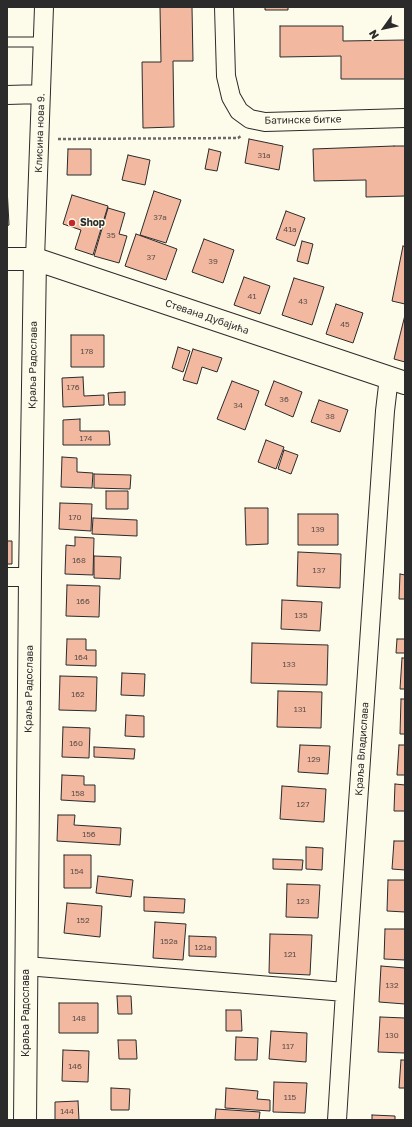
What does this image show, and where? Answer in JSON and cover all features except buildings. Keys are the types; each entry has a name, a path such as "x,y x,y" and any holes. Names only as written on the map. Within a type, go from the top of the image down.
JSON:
{"street":[{"name":"Клисина нова 9.","path":"35,258 44,7"},
{"name":"Батинске битке","path":"224,7 226,76 231,97 239,111 250,119 265,122 405,118"},
{"path":"7,95 41,94"},
{"name":"Стевана Дубајића","path":"7,259 35,258 356,368 397,380"},
{"name":"Краља Радослава","path":"25,1120 30,577 35,258"},
{"name":"Краља Владислава","path":"337,1120 385,419 397,380"},
{"path":"7,577 30,577"},
{"path":"26,966 345,992"}],"lane":[{"path":"7,42 43,42"}],"path":[{"path":"40,139 238,138 265,122"}],"place":[{"name":"Shop","path":"72,223"}]}
